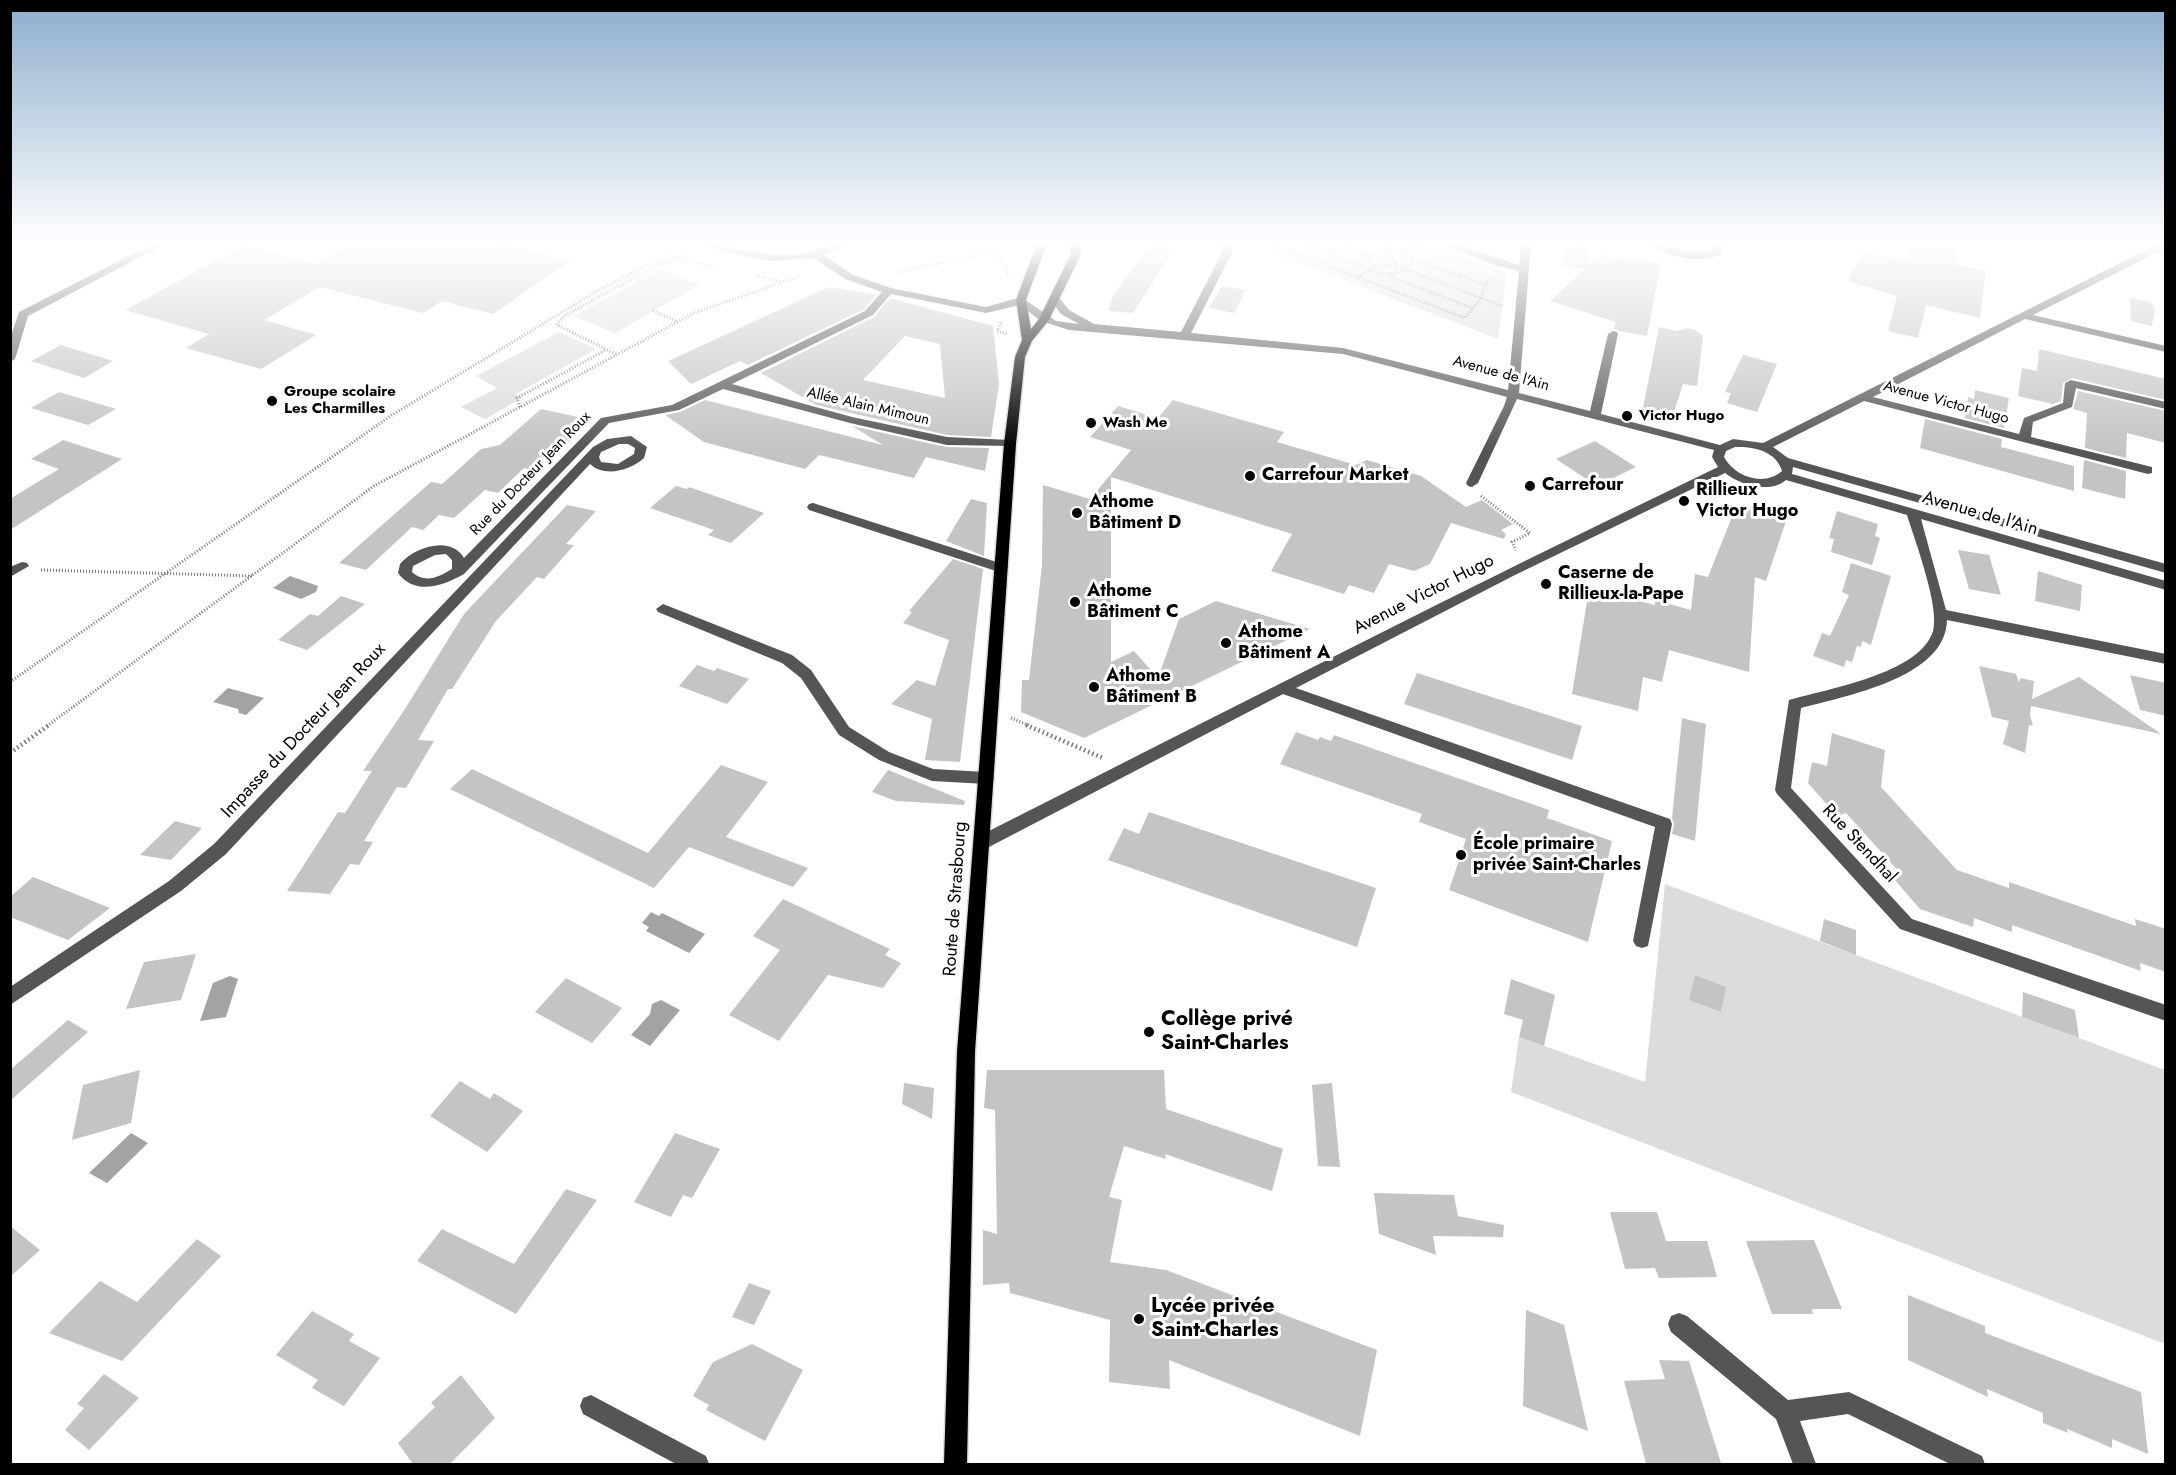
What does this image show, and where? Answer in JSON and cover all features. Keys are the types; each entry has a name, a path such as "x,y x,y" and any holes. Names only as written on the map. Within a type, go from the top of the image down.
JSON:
{"main road":[{"name":"Route de Strasbourg","path":"1023,312 1027,340"},
{"name":"Route de Strasbourg","path":"955,1464 966,1052 1010,444 1020,357 1027,340 1044,320 1048,312"}],"street":[{"path":"18,312 23,314"},
{"path":"10,359 23,314 27,312"},
{"name":"Rue du Docteur Jean Roux","path":"459,571 604,420 675,408 870,312"},
{"name":"Avenue de l'Ain","path":"1035,312 1044,320 1070,328 1091,327 1343,351 1719,448"},
{"name":"Avenue de l'Ain","path":"1065,312 1091,327"},
{"path":"1185,335 1197,312"},
{"path":"1472,483 1510,406 1519,312"},
{"name":"Avenue Victor Hugo","path":"1764,447 2031,312"},
{"path":"2023,316 2166,349"},
{"path":"1595,415 1613,334"},
{"name":"Avenue Victor Hugo","path":"2024,440 2028,420 2068,405 2071,383 2166,406"},
{"name":"Allée Alain Mimoun","path":"721,385 850,420 946,441 1010,444"},
{"name":"Avenue Victor Hugo","path":"1861,398 2148,470"},
{"path":"1764,447 1733,443 1719,448 1716,454 1724,469 1740,478 1762,483 1780,480 1785,476 1788,472 1785,461"},
{"name":"Avenue de l'Ain","path":"1764,447 1785,461 2166,569"},
{"name":"Impasse du Docteur Jean Roux","path":"10,997 175,886 220,849 593,454"},
{"name":"Avenue Victor Hugo","path":"983,842 1508,573 1724,469"},
{"name":"Avenue de l'Ain","path":"1785,476 2166,586"},
{"path":"813,507 1001,568"},
{"path":"1913,514 1940,614 2166,659"},
{"path":"663,609 787,659 806,674 844,731 884,756 932,775 986,778"},
{"name":"Rue Stendhal","path":"1940,614 1940,632 1928,650 1913,664 1871,683 1794,704 1783,790 1906,924 2166,1013"},
{"path":"1281,688 1664,824 1642,941"},
{"path":"1679,1324 1785,1412 1804,1464"},
{"path":"1785,1412 1849,1403 1974,1464"},
{"path":"591,1406 698,1464"}],"path":[{"path":"10,682 392,415 563,312"},
{"path":"572,312 564,316 557,325 617,354"},
{"path":"655,312 678,322"},
{"path":"10,753 374,486 698,312"},
{"path":"1449,312 1465,318 1469,312"},
{"path":"520,407 517,398 607,349"},
{"path":"1472,483 1468,487 1530,533 1512,543 1517,548 1508,573"},
{"path":"36,570 252,576"},
{"path":"990,709 1126,768"}],"shaded area":[{"path":"582,312 652,312 615,333 574,316"},
{"path":"1427,312 1502,312 1498,339"},
{"path":"559,332 596,349 516,394 522,398 485,419 461,407 497,388 476,376"},
{"path":"290,576 318,586 316,592 301,599 273,588"},
{"path":"228,688 264,698 246,715 239,713 238,709 213,702"},
{"path":"1665,884 2165,1070 2165,1344 1511,1092 1519,1037 1645,1082"},
{"path":"651,912 659,916 662,913 705,934 689,953 646,931 649,927 642,923"},
{"path":"230,976 238,979 226,1017 200,1021 213,983"},
{"path":"661,1000 680,1010 650,1046 631,1035 650,1014 652,1004"},
{"path":"131,1133 148,1143 107,1183 89,1173"}],"building":[{"path":"131,312 278,312 264,320 316,335 261,369 186,348 209,334"},
{"path":"775,312 858,312 748,365 740,361 691,384 668,361"},
{"path":"878,312 941,312 993,326 999,384 991,437 947,435 816,405 761,373 874,317","holes":["905,336 940,344 945,398 863,380"]},
{"path":"1584,312 1652,312 1647,336 1614,329 1616,322"},
{"path":"1893,312 1924,312 1918,338 1888,331"},
{"path":"1954,312 1981,312 1980,318"},
{"path":"2131,312 2155,312 2152,326 2131,321"},
{"path":"1659,327 1677,331 1687,328 1703,336 1697,386 1683,384 1673,415 1643,408"},
{"path":"61,345 113,361 84,378 31,361"},
{"path":"2039,349 2166,379 2166,400 2072,378 2063,383 2061,401 2053,404 2018,396 2022,368 2037,371"},
{"path":"1743,355 1777,364 1757,412 1727,403 1731,393 1725,392"},
{"path":"1975,390 2009,398 2004,428 1960,417 1965,418 1968,397 1974,399"},
{"path":"2078,391 2166,411 2166,443 2127,433 2126,458 2085,448 2087,413 2073,409"},
{"path":"59,392 116,409 88,425 31,408"},
{"path":"705,400 883,445 852,426 946,447 989,448 985,471 926,457 914,478 819,455 805,469 704,442 665,415 680,412"},
{"path":"1173,400 1284,432 1277,442 1356,465 1367,460 1421,476 1466,507 1482,500 1513,524 1501,530 1506,534 1504,539 1451,523 1430,564 1414,571 1389,564 1374,593 1349,585 1344,594 1271,571 1292,534 1111,477 1111,662 1134,651 1158,678 1179,619 1216,601 1310,629 1084,738 1021,712 1022,680 1029,680 1042,565 1043,485 1090,499 1131,450 1090,437 1118,406 1158,418"},
{"path":"541,409 592,420 552,458 546,456 531,470 524,468 498,493 485,490 454,518 439,515 423,530 412,527 366,570 339,563 431,482 442,484 481,449 500,445"},
{"path":"1925,419 2002,439 2001,447 2074,466 2074,491 1920,448"},
{"path":"63,440 122,459 10,530 10,499 59,469 31,459"},
{"path":"1595,441 1636,467 1597,486 1556,459"},
{"path":"2084,460 2126,471 2125,499 2082,488"},
{"path":"676,486 687,489 689,487 764,513 731,543 708,535 714,530 650,508"},
{"path":"971,499 987,503 984,556 946,541"},
{"path":"567,505 596,511 566,544 574,545 544,579 537,577 496,621 452,689 448,689 418,740 434,741 406,788 397,787 364,841 373,842 359,865 350,864 330,894 287,891 338,812 345,813 372,771 363,771 464,614"},
{"path":"1742,507 1786,521 1766,581 1755,577 1749,672 1669,650 1662,682 1643,677 1638,711 1572,694 1589,589 1655,605 1655,600 1691,610 1695,574 1708,577 1734,512 1740,513"},
{"path":"1837,511 1878,524 1875,536 1880,538 1872,565 1831,552 1834,539 1829,538"},
{"path":"1958,550 1989,555 2001,595 1969,589"},
{"path":"953,559 983,569 960,762 925,760 932,719 891,704 917,680 935,686 949,640 903,623 912,612 909,611"},
{"path":"1851,563 1891,576 1871,645 1862,641 1861,647 1857,646 1852,662 1846,660 1844,667 1813,656 1822,633 1830,636 1849,595 1842,592"},
{"path":"2038,571 2082,585 2080,611 2035,601"},
{"path":"341,596 365,604 307,650 278,640 310,614 318,616"},
{"path":"697,665 714,671 717,668 749,679 727,704 679,686"},
{"path":"1979,666 2016,674 2019,683 2020,678 2034,681 2032,699 2079,677 2161,734 2031,706 2030,715 2033,726 2029,725 2025,753 2003,744 2009,721 1992,717"},
{"path":"1417,673 1582,726 1572,760 1404,704"},
{"path":"2130,675 2166,683 2166,716 2140,710"},
{"path":"1682,718 1706,724 1695,841 1672,834"},
{"path":"1296,732 1318,740 1320,737 1331,741 1334,735 1549,810 1547,818 1612,841 1588,942 1449,890 1466,839 1419,822 1422,814 1280,764"},
{"path":"1832,733 1885,750 1881,787 1957,870 2009,888 2009,882 2136,926 2135,919 2166,929 2166,972 2140,963 2141,971 2012,925 2012,932 1974,918 1973,927 1920,909 1893,878 1902,875 1846,813 1837,816 1808,783 1812,762 1827,766"},
{"path":"721,765 768,782 726,837 808,868 793,887 689,847 654,888 450,789 472,769 648,853"},
{"path":"888,770 965,801 964,805 896,801 872,792"},
{"path":"1149,812 1376,888 1357,947 1108,860 1124,828 1139,834"},
{"path":"175,821 202,828 171,860 140,855"},
{"path":"33,877 110,908 68,940 10,917 10,897"},
{"path":"783,899 890,949 885,955 901,963 883,988 828,975 779,1041 729,1015 780,950 753,936"},
{"path":"1824,919 1856,930 1856,955 1820,941"},
{"path":"196,954 181,1000 126,1009 144,962"},
{"path":"1695,975 1726,987 1721,1012 1689,1000"},
{"path":"566,978 622,1008 592,1043 535,1012"},
{"path":"1511,979 1555,995 1544,1046 1519,1037 1523,1020 1504,1014"},
{"path":"2023,992 2075,1010 2079,1038 2022,1017"},
{"path":"68,1020 88,1032 10,1101 10,1070"},
{"path":"140,1070 131,1123 72,1140 83,1085"},
{"path":"987,1070 1164,1070 1166,1109 1283,1149 1272,1191 1165,1154 1166,1159 1124,1146 1109,1197 1122,1200 1110,1262 1166,1270 1377,1350 1360,1436 1169,1360 1170,1389 1109,1382 1110,1320 1010,1293 1009,1283 983,1285 983,1230 997,1234 995,1110 984,1108"},
{"path":"460,1081 490,1099 494,1093 523,1111 487,1152 430,1116"},
{"path":"904,1083 934,1088 932,1119 902,1104"},
{"path":"1332,1083 1340,1167 1318,1166 1312,1085"},
{"path":"675,1133 720,1149 692,1198 683,1195 671,1217 634,1202"},
{"path":"566,1189 597,1200 516,1314 417,1261 442,1229 514,1264"},
{"path":"1374,1193 1454,1195 1458,1216 1504,1225 1503,1237 1433,1236 1436,1255 1379,1234"},
{"path":"1610,1212 1657,1212 1666,1241 1707,1241 1717,1277 1659,1278 1655,1268 1625,1269"},
{"path":"10,1226 40,1250 10,1277"},
{"path":"197,1239 221,1256 122,1361 49,1333 100,1281 137,1302"},
{"path":"1814,1240 1842,1309 1812,1309 1813,1314 1772,1314 1746,1241"},
{"path":"749,1283 771,1291 754,1325 732,1317"},
{"path":"1908,1295 1985,1326 1985,1333 2141,1392 2148,1454 2112,1439 2112,1448 2067,1429 2068,1433 2043,1423 2043,1413 1987,1389 1988,1397 1908,1360"},
{"path":"1526,1310 1564,1325 1588,1431 1523,1406"},
{"path":"312,1311 354,1334 349,1341 380,1358 344,1406 312,1388 318,1380 276,1355"},
{"path":"752,1344 803,1370 765,1441 706,1410 709,1405 693,1396 713,1362"},
{"path":"1659,1360 1689,1361 1721,1463 1646,1463 1624,1381 1665,1379"},
{"path":"104,1374 139,1398 89,1450 65,1430 84,1408 77,1404"},
{"path":"461,1375 495,1418 450,1464 413,1464 398,1443 435,1407 431,1403"}],"place":[{"name":"Groupe scolaire Les Charmilles","path":"272,401"},
{"name":"Victor Hugo","path":"1627,416"},
{"name":"Wash Me","path":"1091,423"},
{"name":"Carrefour Market","path":"1250,476"},
{"name":"Carrefour","path":"1530,486"},
{"name":"Rillieux Victor Hugo","path":"1684,501"},
{"name":"Athome Bâtiment D","path":"1077,513"},
{"name":"Caserne de Rillieux-la-Pape","path":"1546,584"},
{"name":"Athome Bâtiment C","path":"1075,602"},
{"name":"Athome Bâtiment A","path":"1226,643"},
{"name":"Athome Bâtiment B","path":"1094,687"},
{"name":"École primaire privée Saint-Charles","path":"1461,855"},
{"name":"Collège privé Saint-Charles","path":"1149,1032"},
{"name":"Lycée privée Saint-Charles","path":"1139,1319"}]}
